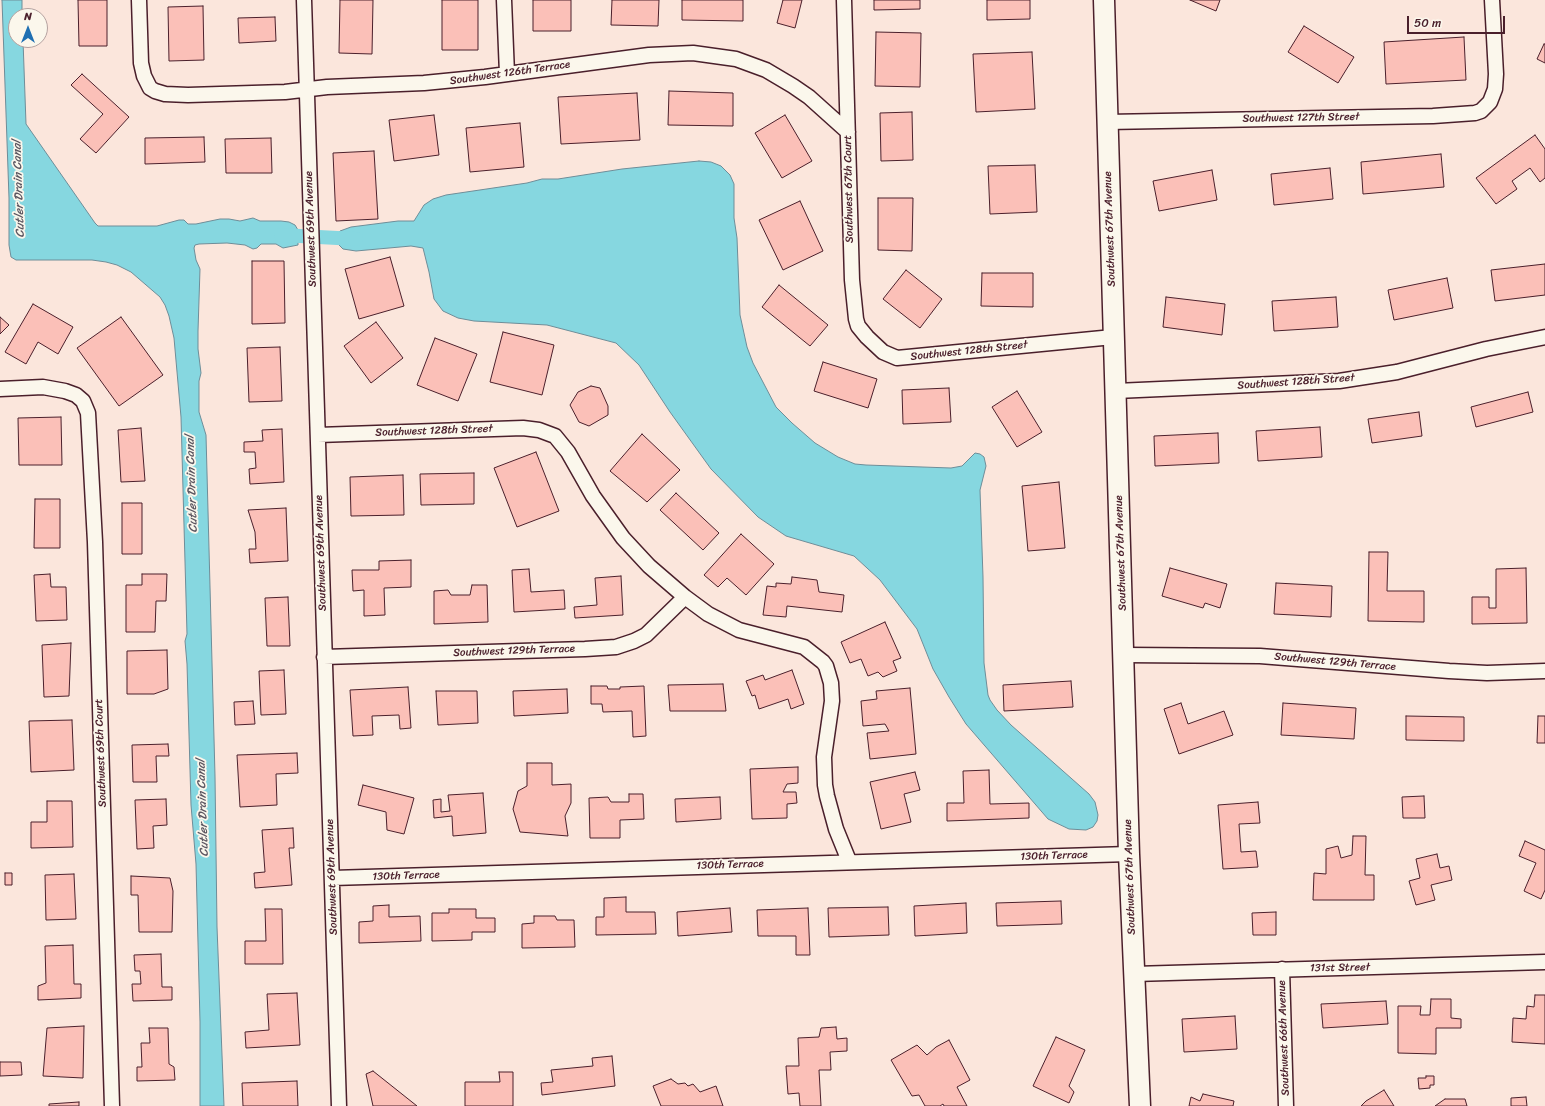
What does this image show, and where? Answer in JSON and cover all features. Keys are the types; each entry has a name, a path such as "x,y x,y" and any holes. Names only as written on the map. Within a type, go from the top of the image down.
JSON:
{"main road":[{"name":"Southwest 67th Avenue","path":"1104,0 1129,854 1140,1106"}],"street":[{"name":"Southwest 126th Terrace","path":"139,0 144,76 150,88 159,93 172,95 285,92 327,87 424,83 507,74 649,55 693,53 722,56 751,64 776,75 809,97 848,132"},
{"name":"Southwest 69th Avenue","path":"304,0 339,1106"},
{"path":"504,0 507,74"},
{"name":"Southwest 67th Court","path":"844,0 850,249 856,319 862,332 877,348 890,356 897,358"},
{"name":"Southwest 127th Street","path":"1107,122 1454,115 1475,113 1481,111 1490,102 1495,89 1496,74 1492,0"},
{"name":"Southwest 128th Street","path":"1116,391 1339,381 1397,372 1486,349 1545,337"},
{"name":"Southwest 128th Street","path":"897,358 1113,338"},
{"name":"Southwest 69th Court","path":"0,389 55,388 76,395 83,401 88,413 94,534 112,1106"},
{"name":"Southwest 128th Street","path":"318,435 522,428 549,433 561,442 593,496 623,538 649,566 685,597"},
{"path":"685,597 708,614 739,630 804,648 816,655 826,666 831,683 832,701 824,757 825,785 840,843 849,862"},
{"name":"Southwest 129th Terrace","path":"324,657 585,650 616,647 646,635 685,597"},
{"name":"Southwest 129th Terrace","path":"1124,655 1260,656 1449,671 1545,671"},
{"name":"130th Terrace","path":"332,878 1129,854"},
{"name":"131st Street","path":"1134,974 1545,962"},
{"name":"Southwest 66th Avenue","path":"1282,969 1286,1106"}],"water":[{"name":"Cutler Drain Canal","path":"2,0 22,0 22,8 8,8 8,48 23,48 26,124 98,226 157,226 179,220 184,220 188,224 196,224 220,219 240,221 253,218 260,221 289,222 295,225 298,230 298,245 283,248 276,244 261,244 257,248 253,249 245,245 227,243 199,244 195,245 194,248 196,260 200,269 198,349 201,373 199,381 199,412 206,435 215,776 217,927 224,1106 200,1106 200,1022 196,864 191,805 185,641 187,634 181,417 174,338 169,316 160,297 131,272 117,265 92,260 16,260 11,257 9,245 9,198"},
{"path":"699,161 711,162 721,166 730,175 734,184 734,218 737,238 740,315 747,347 753,363 776,407 815,443 838,457 855,464 951,468 962,466 975,453 984,457 986,466 980,490 984,663 988,695 997,710 1011,725 1089,794 1095,802 1098,815 1097,821 1093,827 1086,830 1069,829 1048,819 966,724 933,669 917,629 880,580 854,556 786,536 758,517 711,469 670,412 639,365 616,343 547,325 474,321 458,318 443,311 434,299 423,248 411,246 356,251 343,249 338,244 336,236 340,231 351,227 398,221 414,221 424,205 433,199 446,195 527,183 542,179 558,179 622,169"}],"building":[{"path":"78,0 107,0 107,46 79,46"},
{"path":"340,0 373,0 372,54 339,53"},
{"path":"442,0 478,0 478,50 442,50"},
{"path":"533,0 571,0 571,31 533,31"},
{"path":"612,0 659,0 658,26 611,25"},
{"path":"682,0 743,0 743,21 682,20"},
{"path":"783,0 802,0 795,28 777,23"},
{"path":"874,0 920,0 920,9 874,10"},
{"path":"987,0 1030,0 1030,19 987,20"},
{"path":"1190,0 1220,0 1216,11"},
{"path":"203,6 204,60 169,61 168,7"},
{"path":"275,17 276,41 239,43 238,18"},
{"path":"1304,26 1354,57 1338,83 1288,52"},
{"path":"876,32 921,33 920,87 875,86"},
{"path":"1464,37 1466,80 1386,84 1384,42"},
{"path":"1545,44 1545,63 1537,59"},
{"path":"1032,52 1035,109 976,112 973,54"},
{"path":"82,74 129,117 96,153 80,139 103,114 71,85"},
{"path":"669,91 733,93 733,126 668,125"},
{"path":"637,93 640,140 561,144 558,97"},
{"path":"912,112 913,160 881,161 880,113"},
{"path":"434,115 439,155 394,161 389,120"},
{"path":"785,115 812,161 782,178 755,133"},
{"path":"520,123 524,167 470,172 466,128"},
{"path":"1535,135 1545,149 1545,178 1540,182 1530,168 1512,181 1517,189 1496,204 1476,178"},
{"path":"204,137 205,162 145,164 145,138"},
{"path":"271,138 272,173 226,173 225,139"},
{"path":"374,151 378,219 336,221 333,153"},
{"path":"1441,154 1444,187 1363,194 1361,162"},
{"path":"1035,165 1037,212 990,214 988,166"},
{"path":"1330,168 1333,199 1274,205 1271,174"},
{"path":"1212,170 1217,200 1159,211 1153,181"},
{"path":"878,198 913,198 912,251 878,250"},
{"path":"800,201 823,251 783,270 759,220"},
{"path":"390,257 404,306 359,319 345,269"},
{"path":"252,261 284,261 285,323 252,324"},
{"path":"1545,264 1545,295 1495,301 1491,270"},
{"path":"906,270 942,299 920,328 883,299"},
{"path":"982,273 1033,273 1033,307 981,306"},
{"path":"1447,278 1453,308 1394,320 1388,290"},
{"path":"779,285 828,325 810,346 762,307"},
{"path":"1166,297 1225,304 1222,335 1163,327"},
{"path":"1336,297 1338,327 1274,331 1272,301"},
{"path":"33,304 73,327 58,354 38,342 26,364 5,352"},
{"path":"0,317 9,325 0,334"},
{"path":"121,317 163,375 119,406 77,348"},
{"path":"376,322 403,358 371,383 344,346"},
{"path":"503,332 554,345 542,395 490,382"},
{"path":"435,338 477,354 458,401 417,385"},
{"path":"280,347 282,401 249,402 247,348"},
{"path":"823,362 877,379 868,408 814,391"},
{"path":"591,386 600,388 608,406 608,415 589,426 579,422 570,405 578,392"},
{"path":"949,388 951,422 903,424 902,390"},
{"path":"1017,391 1042,432 1017,447 992,407"},
{"path":"1528,392 1533,412 1476,427 1471,407"},
{"path":"1419,412 1422,436 1372,443 1368,419"},
{"path":"61,417 62,465 19,465 18,418"},
{"path":"1320,427 1322,457 1258,461 1256,431"},
{"path":"141,428 145,481 121,482 118,430"},
{"path":"282,429 284,482 250,484 249,469 256,468 255,452 244,452 244,442 263,441 262,430"},
{"path":"1218,433 1219,463 1155,466 1154,436"},
{"path":"642,434 680,470 647,502 610,471"},
{"path":"536,452 559,511 517,527 494,468"},
{"path":"474,473 474,504 421,505 420,474"},
{"path":"403,475 404,515 351,516 350,477"},
{"path":"1059,482 1065,548 1028,551 1022,486"},
{"path":"676,493 719,533 703,550 660,510"},
{"path":"35,499 60,499 60,548 34,548"},
{"path":"122,503 142,503 142,554 122,554"},
{"path":"286,508 288,561 250,563 249,549 256,549 255,532 248,510"},
{"path":"741,534 774,564 746,595 727,578 718,587 704,575"},
{"path":"1369,552 1388,552 1387,591 1424,591 1424,622 1368,621"},
{"path":"411,560 411,587 384,588 385,615 364,616 364,590 353,591 352,570 379,570 379,561"},
{"path":"1170,568 1227,584 1220,608 1205,603 1203,608 1162,596"},
{"path":"1526,568 1527,623 1472,624 1472,597 1489,597 1489,608 1496,608 1496,569"},
{"path":"529,569 531,592 564,590 565,609 514,612 512,570"},
{"path":"50,574 51,587 66,587 67,620 36,621 34,575"},
{"path":"142,574 167,574 166,601 156,601 155,632 126,632 126,585 142,585"},
{"path":"621,576 623,615 575,618 574,607 597,605 595,578"},
{"path":"792,577 817,580 819,592 844,595 842,612 787,606 786,617 763,615 767,586 776,587 776,583 791,584"},
{"path":"1276,583 1332,586 1331,617 1274,614"},
{"path":"472,585 487,585 488,622 434,624 434,591 448,590 451,595 470,595"},
{"path":"288,597 290,646 267,646 265,598"},
{"path":"885,622 901,658 893,661 897,671 883,677 878,672 868,676 861,659 850,663 841,642"},
{"path":"71,643 69,696 44,697 42,645"},
{"path":"167,650 168,689 154,694 127,694 127,651"},
{"path":"284,670 286,714 261,715 259,671"},
{"path":"792,670 804,704 791,709 788,699 759,709 755,695 752,696 746,681 763,675 765,680"},
{"path":"1071,681 1073,707 1004,711 1003,685"},
{"path":"723,684 726,711 670,711 668,685"},
{"path":"591,686 607,686 608,689 620,689 620,687 644,686 646,736 633,737 632,711 603,712 602,704 591,704"},
{"path":"408,687 411,728 400,729 399,715 372,716 373,735 353,736 350,690"},
{"path":"910,688 916,754 870,759 867,733 889,731 885,724 863,726 861,701 877,699 876,691"},
{"path":"567,689 568,713 514,716 513,691"},
{"path":"436,691 477,691 478,723 438,725"},
{"path":"253,701 255,724 235,725 234,702"},
{"path":"1181,703 1188,724 1224,711 1233,735 1179,754 1164,709"},
{"path":"1283,703 1356,708 1354,739 1281,735"},
{"path":"1406,716 1464,717 1464,741 1406,740"},
{"path":"1538,716 1545,716 1545,743 1537,743"},
{"path":"72,720 74,770 31,772 29,721"},
{"path":"168,744 169,756 156,756 157,782 133,782 132,745"},
{"path":"297,753 298,773 276,774 277,805 240,807 237,755"},
{"path":"527,763 552,763 552,785 571,784 571,803 565,816 568,836 520,832 513,809 518,791 527,786"},
{"path":"798,767 798,783 787,784 783,792 796,792 797,803 787,804 787,818 752,819 750,769"},
{"path":"989,770 990,804 1029,803 1029,818 947,821 947,803 964,803 963,771"},
{"path":"915,772 920,790 904,794 911,822 881,829 870,782"},
{"path":"363,785 414,798 404,834 387,830 386,812 358,805"},
{"path":"483,793 486,833 453,836 452,816 434,818 433,800 441,799 441,812 450,811 448,795"},
{"path":"629,794 643,794 644,819 620,820 620,838 590,838 589,798 608,797 611,802 629,802"},
{"path":"1424,796 1425,818 1403,818 1402,797"},
{"path":"720,797 721,819 676,822 675,799"},
{"path":"166,799 167,825 153,826 154,848 137,849 135,800"},
{"path":"47,801 72,801 73,847 31,848 31,822 47,822"},
{"path":"1258,802 1260,823 1239,824 1241,852 1256,851 1258,867 1223,869 1218,805"},
{"path":"293,828 294,848 289,848 292,885 255,888 254,873 265,872 262,830"},
{"path":"1353,836 1366,836 1365,875 1374,875 1374,900 1313,900 1314,873 1326,874 1326,849 1338,846 1341,858 1352,855"},
{"path":"1525,841 1545,850 1545,890 1541,899 1524,891 1536,863 1519,856"},
{"path":"1437,854 1440,868 1449,866 1452,880 1431,885 1435,900 1416,905 1409,881 1420,878 1416,859"},
{"path":"5,873 12,873 12,885 5,885"},
{"path":"74,874 76,919 46,920 45,875"},
{"path":"131,876 170,878 173,891 172,932 139,932 138,895 131,895"},
{"path":"626,897 626,912 655,912 656,934 596,935 596,917 604,917 604,898"},
{"path":"1061,901 1062,924 997,926 996,903"},
{"path":"966,903 967,933 915,936 914,906"},
{"path":"389,905 389,917 420,916 421,941 359,943 359,922 373,921 373,906"},
{"path":"888,907 889,935 829,937 828,908"},
{"path":"730,908 732,932 678,936 677,912"},
{"path":"808,908 810,955 796,955 796,936 758,936 757,910"},
{"path":"265,909 282,909 283,964 245,964 245,941 266,941"},
{"path":"449,909 476,909 476,918 495,918 495,932 472,932 472,940 432,941 432,913 449,913"},
{"path":"1276,912 1276,935 1253,935 1252,913"},
{"path":"534,916 555,916 557,920 574,920 575,947 522,948 522,924 534,923"},
{"path":"73,945 74,984 81,984 81,998 38,1000 38,986 46,983 45,946"},
{"path":"161,954 162,987 172,987 172,1000 133,1001 132,984 141,984 140,971 135,971 134,955"},
{"path":"297,993 300,1045 246,1048 245,1032 269,1030 267,994"},
{"path":"1535,995 1545,995 1545,1044 1512,1042 1513,1018 1526,1019 1527,1006 1534,1007"},
{"path":"1431,999 1451,999 1451,1018 1461,1019 1461,1028 1436,1028 1436,1054 1398,1053 1398,1006 1421,1006 1420,1015 1430,1015"},
{"path":"1386,1001 1388,1024 1323,1028 1321,1004"},
{"path":"1235,1016 1237,1049 1184,1052 1182,1019"},
{"path":"84,1026 83,1078 43,1076 47,1028"},
{"path":"836,1027 837,1039 847,1038 847,1051 830,1052 831,1070 819,1070 821,1106 800,1106 799,1093 788,1094 786,1066 799,1066 798,1038 819,1037 821,1028"},
{"path":"149,1028 168,1028 169,1064 174,1067 175,1080 137,1081 137,1067 142,1067 141,1043 150,1043"},
{"path":"1056,1037 1085,1050 1069,1086 1074,1092 1069,1103 1033,1086"},
{"path":"949,1040 970,1080 957,1087 967,1106 944,1106 943,1104 940,1106 925,1106 919,1095 912,1096 891,1060 917,1045 927,1055 936,1047"},
{"path":"612,1056 615,1086 542,1095 541,1083 553,1082 551,1070 593,1066 592,1058"},
{"path":"0,1062 21,1062 22,1075 0,1076"},
{"path":"373,1071 417,1106 373,1106 366,1074"},
{"path":"499,1072 513,1072 513,1106 465,1106 465,1082 500,1082"},
{"path":"1426,1076 1434,1076 1434,1085 1430,1085 1430,1088 1419,1089 1418,1078 1426,1078"},
{"path":"671,1079 678,1084 685,1083 688,1086 693,1084 700,1092 716,1086 723,1106 661,1106 653,1086"},
{"path":"297,1081 298,1106 243,1106 242,1083"},
{"path":"1384,1090 1394,1106 1361,1106 1366,1101"},
{"path":"1203,1094 1234,1101 1233,1106 1189,1106 1191,1097 1200,1101"},
{"path":"1526,1097 1527,1106 1511,1106 1511,1098"},
{"path":"1445,1099 1465,1099 1467,1106 1435,1106"},
{"path":"79,1102 79,1106 49,1106 49,1104"}],"waterway":[{"path":"281,235 356,239"}]}
